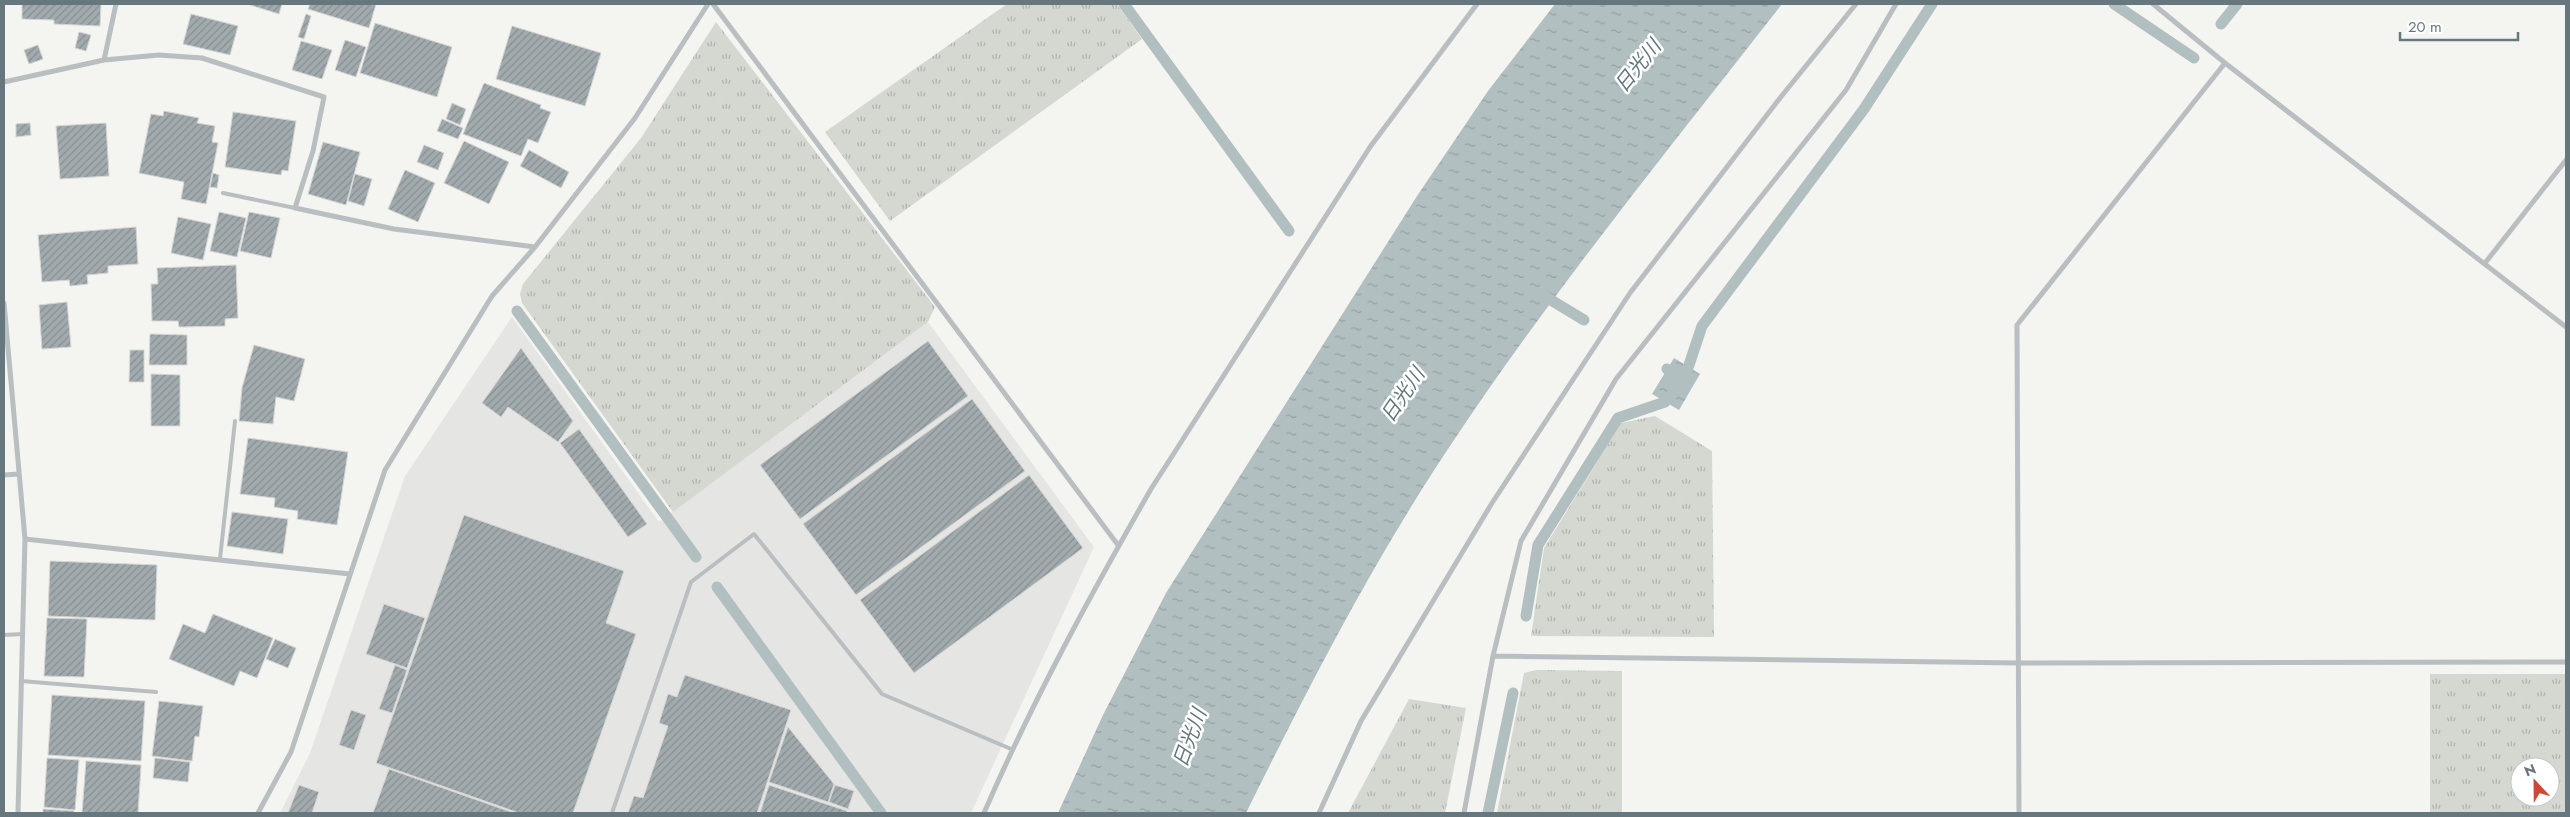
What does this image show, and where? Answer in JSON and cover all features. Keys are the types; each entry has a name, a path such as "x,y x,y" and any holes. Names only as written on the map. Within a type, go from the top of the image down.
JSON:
{"street":[{"path":"104,60 116,4"},
{"path":"258,813 291,752 385,470 492,296 535,247 635,118 708,4"},
{"path":"713,4 1118,545"},
{"path":"984,813 1011,749 1118,545 1151,489 1370,147 1476,4"},
{"path":"1319,813 1366,713 1492,503 1625,302 1774,106 1856,4"},
{"path":"1464,813 1492,656 1521,541 1616,379 1846,90 1896,4"},
{"path":"2154,4 2224,63 2485,263 2566,328"},
{"path":"4,82 104,60 159,56 202,58 324,97 313,151 295,208 394,229 535,247"},
{"path":"2019,813 2017,325 2224,63"},
{"path":"2485,263 2566,160"},
{"path":"4,302 25,539 18,813"},
{"path":"4,475 19,474"},
{"path":"25,539 350,574"},
{"path":"1492,656 2019,662 2566,662"}],"lane":[{"path":"223,193 295,208"},
{"path":"220,559 235,421"},
{"path":"612,813 691,582 754,534 882,694 1011,749"},
{"path":"4,635 23,634"},
{"path":"21,681 156,692"}],"shaded area":[{"path":"512,317 659,522 928,322 1094,547 971,813 280,813 310,753 405,476"}],"green space":[{"path":"1007,4 1117,4 1142,39 890,221 825,132"},
{"path":"716,22 935,307 928,322 673,512 522,303 520,294 523,284 641,138"},
{"path":"1655,416 1712,451 1714,637 1531,636 1544,548 1621,423"},
{"path":"1536,670 1622,671 1622,813 1497,813 1524,673"},
{"path":"2430,674 2566,674 2566,813 2430,813"},
{"path":"1409,699 1466,708 1445,813 1348,813"}],"water":[{"name":"日光川","path":"1555,4 1782,4 1570,277 1529,332 1450,446 1394,535 1342,626 1246,813 1058,813 1103,715 1166,593 1417,196 1488,91"},
{"path":"1674,358 1700,374 1679,410 1652,394"}],"building":[{"path":"22,4 101,4 100,26 54,24 54,20 22,19"},
{"path":"247,4 282,4 279,14"},
{"path":"310,4 376,4 369,28 308,9"},
{"path":"191,14 238,26 230,55 183,44"},
{"path":"306,14 311,16 304,39 298,37"},
{"path":"375,23 452,47 437,97 360,73"},
{"path":"512,26 601,53 585,106 496,79"},
{"path":"79,32 91,35 86,51 75,48"},
{"path":"345,40 366,47 356,77 335,70"},
{"path":"301,41 332,50 322,79 292,70"},
{"path":"38,45 43,59 29,64 24,50"},
{"path":"484,83 541,105 540,108 551,112 538,143 528,139 521,156 463,134"},
{"path":"452,103 466,109 460,125 446,119"},
{"path":"164,111 199,118 197,123 215,126 212,142 218,143 206,204 181,199 184,182 139,173 151,114 163,116"},
{"path":"233,112 296,121 288,171 282,170 281,175 225,167"},
{"path":"442,119 463,128 458,139 437,131"},
{"path":"30,123 31,135 16,137 16,124"},
{"path":"106,123 109,176 60,179 56,126"},
{"path":"464,141 509,162 489,204 444,183"},
{"path":"323,142 360,152 346,205 308,194"},
{"path":"424,145 444,153 438,170 417,162"},
{"path":"529,150 569,172 561,188 520,166"},
{"path":"405,170 435,183 418,222 388,209"},
{"path":"213,173 219,175 217,188 210,187"},
{"path":"355,174 372,179 364,206 348,201"},
{"path":"219,212 246,218 237,257 210,251"},
{"path":"249,212 280,218 271,258 240,251"},
{"path":"178,217 211,224 203,260 171,253"},
{"path":"136,227 138,264 108,266 108,273 87,275 88,284 70,286 69,280 42,282 38,235"},
{"path":"236,265 238,318 225,319 225,326 179,327 178,321 152,321 151,284 158,284 157,268"},
{"path":"67,302 71,347 42,349 39,305"},
{"path":"150,334 187,335 187,365 149,365"},
{"path":"928,341 968,396 800,519 760,465"},
{"path":"254,345 305,359 294,401 276,397 273,424 239,421 242,388"},
{"path":"521,348 573,421 558,442 508,407 501,417 482,403"},
{"path":"130,350 144,350 144,382 129,382"},
{"path":"151,374 180,375 180,426 151,426"},
{"path":"972,399 1025,471 856,595 803,524"},
{"path":"579,429 647,524 628,537 560,443"},
{"path":"248,438 348,452 337,525 297,519 298,511 274,507 275,498 240,494"},
{"path":"1029,475 1083,548 914,673 860,600"},
{"path":"232,512 288,519 283,554 227,546"},
{"path":"464,515 624,571 606,623 636,634 573,813 519,813 376,763"},
{"path":"50,561 157,565 155,620 48,616"},
{"path":"384,604 425,618 407,668 366,654"},
{"path":"213,614 273,638 257,678 240,671 234,686 169,659 183,624 205,633"},
{"path":"47,618 87,619 84,677 44,676"},
{"path":"275,639 296,648 288,668 266,659"},
{"path":"395,665 407,670 392,713 379,709"},
{"path":"685,675 791,710 757,813 628,813 634,796 643,798 668,726 659,723 668,694 677,697"},
{"path":"52,695 145,701 141,761 48,755"},
{"path":"159,701 203,706 199,737 195,736 192,761 152,756"},
{"path":"351,710 366,715 354,750 339,745"},
{"path":"788,727 834,784 828,802 769,782"},
{"path":"47,758 79,760 75,810 44,807"},
{"path":"155,758 190,762 188,782 153,778"},
{"path":"86,761 141,765 138,813 82,813"},
{"path":"389,769 514,813 373,813"},
{"path":"299,785 319,792 312,813 288,813"},
{"path":"769,785 847,811 846,813 760,813"},
{"path":"835,785 854,791 848,809 829,802"},
{"path":"43,809 74,811 74,813 43,813"}],"waterway":[{"path":"1124,4 1289,231"},
{"path":"1667,369 1684,380 1702,326 1864,109 1932,4"},
{"path":"2114,4 2194,58"},
{"path":"2221,24 2237,4"},
{"path":"1541,294 1584,320"},
{"path":"517,311 696,557"},
{"path":"1526,616 1538,545 1618,418 1665,402 1675,390"},
{"path":"717,587 881,813"},
{"path":"1488,813 1513,693"}]}
